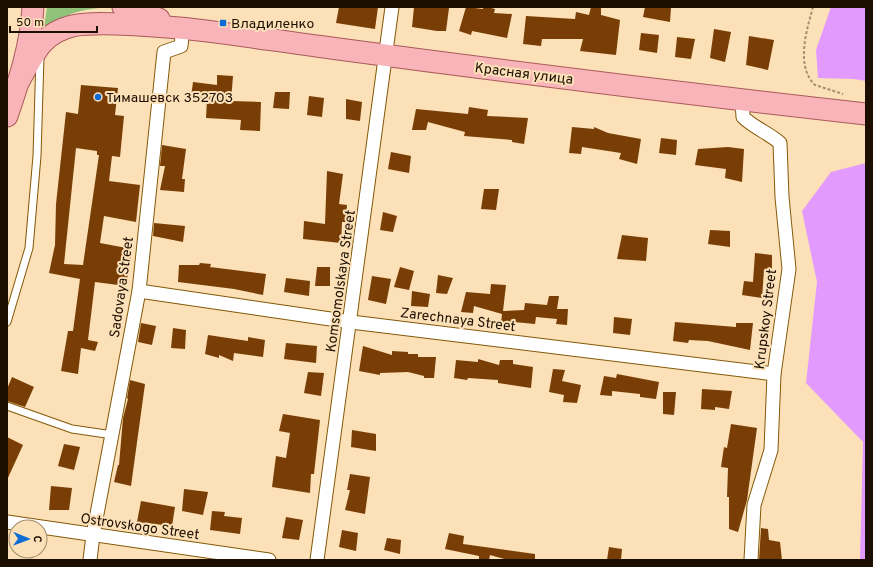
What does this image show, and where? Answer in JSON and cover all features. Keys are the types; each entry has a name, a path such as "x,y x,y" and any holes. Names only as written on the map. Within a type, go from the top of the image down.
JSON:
{"main road":[{"path":"7,116 19,81 34,7"},
{"path":"123,7 183,27"},
{"path":"19,81 41,42 53,33 71,26 93,24 183,27"},
{"name":"Красная улица","path":"183,27 386,56 866,114"}],"street":[{"name":"Komsomolskaya Street","path":"317,560 392,7"},
{"name":"Sadovaya Street","path":"90,560 93,536 139,291 164,52 181,46 183,27"},
{"name":"Krupskoy Street","path":"742,100 743,117 752,126 780,143 782,152 782,197 788,268 774,374 771,450 754,505 751,560"},
{"name":"Zarechnaya Street","path":"139,291 350,322 774,374"},
{"name":"Ostrovskogo Street","path":"7,522 93,536 269,560"}],"lane":[{"path":"7,322 29,248 37,156 41,42"},
{"path":"7,406 72,429 113,435"}],"path":[{"path":"813,7 806,30 804,64 812,82 815,85 844,95"}],"green space":[{"path":"47,7 99,8 70,14 44,27"}],"shaded area":[{"path":"831,7 866,7 866,81 854,79 818,78 816,50"},
{"path":"866,163 866,560 860,560 863,442 806,383 817,282 802,211 831,172"}],"building":[{"path":"339,7 378,7 375,29 336,23"},
{"path":"414,7 449,8 446,31 412,27"},
{"path":"466,7 483,9 483,7 487,7 495,9 494,13 512,14 507,38 472,31 471,35 459,31"},
{"path":"591,7 601,7 601,15 620,20 616,55 580,51 583,39 542,39 541,46 523,44 526,16 575,19 576,12 589,15"},
{"path":"645,7 671,7 670,22 643,17"},
{"path":"714,29 731,32 725,62 710,58"},
{"path":"641,33 659,35 657,53 639,50"},
{"path":"749,36 774,40 768,70 746,65"},
{"path":"677,37 695,39 691,59 675,57"},
{"path":"217,75 233,76 231,101 261,102 260,131 240,130 241,120 206,118 207,99 191,97 193,82 217,85"},
{"path":"81,85 118,88 115,115 124,116 120,157 112,156 109,181 140,185 136,222 104,216 100,243 132,249 126,286 95,282 88,340 98,342 95,351 81,348 78,374 61,371 68,331 73,331 80,279 49,273 55,245 56,204 66,112 78,114","holes":["76,148 97,151 97,155 99,155 83,265 64,264"]},
{"path":"275,92 290,92 289,109 273,108"},
{"path":"309,96 324,98 322,117 307,115"},
{"path":"346,99 362,102 360,121 346,119"},
{"path":"469,107 488,110 487,116 528,118 524,144 512,142 512,140 464,136 465,132 428,122 426,130 412,130 416,109 468,114"},
{"path":"572,127 594,129 594,127 608,133 641,139 637,164 619,159 621,153 582,147 581,154 569,153"},
{"path":"661,138 677,140 676,155 659,153"},
{"path":"162,145 186,149 182,179 185,179 184,192 160,190 165,166 160,166"},
{"path":"728,147 744,149 742,182 725,178 726,169 695,165 698,149"},
{"path":"391,152 411,156 409,173 388,169"},
{"path":"327,171 343,174 339,204 347,205 346,222 342,222 341,243 303,239 304,221 325,224"},
{"path":"484,189 499,189 496,210 481,209"},
{"path":"383,212 397,216 393,232 380,230"},
{"path":"154,223 185,226 183,242 153,236"},
{"path":"710,230 730,231 730,247 708,244"},
{"path":"622,235 648,238 646,261 617,259"},
{"path":"755,253 772,255 772,271 764,270 762,298 742,295 744,281 753,282"},
{"path":"200,263 211,264 210,267 266,274 263,295 234,289 178,282 179,265 199,265"},
{"path":"317,267 330,267 330,286 315,286"},
{"path":"400,267 414,271 409,290 394,287"},
{"path":"438,275 453,278 447,294 436,293"},
{"path":"372,276 391,279 386,304 368,300"},
{"path":"286,278 310,281 309,296 284,292"},
{"path":"491,284 506,285 503,311 524,310 525,303 547,305 549,296 559,296 557,309 568,309 567,325 556,324 557,319 536,317 535,324 514,322 513,325 501,323 502,314 474,306 473,313 461,312 466,292 490,294"},
{"path":"412,291 430,294 428,307 411,306"},
{"path":"614,317 632,319 630,335 613,333"},
{"path":"675,322 736,327 736,323 753,323 750,350 708,341 689,340 688,343 673,341"},
{"path":"141,323 156,326 152,345 138,342"},
{"path":"173,328 186,330 185,349 171,348"},
{"path":"208,335 248,341 248,337 265,340 263,357 234,353 233,361 219,355 219,358 205,354"},
{"path":"286,343 317,346 316,363 284,359"},
{"path":"363,346 392,355 392,351 418,354 418,357 436,357 434,378 424,378 424,376 408,372 380,373 380,375 359,371"},
{"path":"478,359 499,365 500,360 513,360 513,364 533,367 531,388 498,383 498,380 468,378 467,380 454,378 456,360 478,362"},
{"path":"553,369 565,370 562,381 581,385 577,403 563,402 564,395 549,392"},
{"path":"308,372 324,373 321,396 304,393"},
{"path":"617,374 659,382 656,399 640,397 640,394 612,391 612,396 600,395 604,376 616,378"},
{"path":"12,377 34,387 25,407 7,401 7,389"},
{"path":"130,380 145,384 131,486 114,482 119,465 123,418 128,399"},
{"path":"702,389 732,391 729,409 715,407 715,410 701,409"},
{"path":"663,392 676,392 674,415 663,414"},
{"path":"283,414 320,420 314,474 311,474 310,493 272,487 276,456 286,458 290,433 279,431"},
{"path":"731,424 757,428 747,500 738,532 729,529 729,497 727,497 728,468 721,467 724,447 727,448"},
{"path":"352,430 376,434 376,451 351,447"},
{"path":"7,437 23,445 7,480"},
{"path":"64,444 80,447 74,470 58,466"},
{"path":"350,474 370,477 365,514 345,510 350,490 347,490"},
{"path":"51,486 72,488 69,510 49,510"},
{"path":"184,489 208,492 203,515 182,511"},
{"path":"141,501 175,507 172,526 137,522"},
{"path":"212,511 225,512 224,516 242,518 240,534 210,530"},
{"path":"286,517 303,520 299,540 282,538"},
{"path":"761,528 768,529 769,540 780,542 782,560 759,560"},
{"path":"342,530 358,533 356,551 339,547"},
{"path":"449,533 464,536 463,544 535,554 535,560 508,560 490,555 489,560 479,560 479,556 445,549"},
{"path":"387,538 401,540 400,554 384,550"},
{"path":"609,547 622,549 621,560 607,560"}],"place":[{"name":"Владиленко","path":"223,23"},
{"name":"Тимашевск 352703","path":"98,97"}]}
